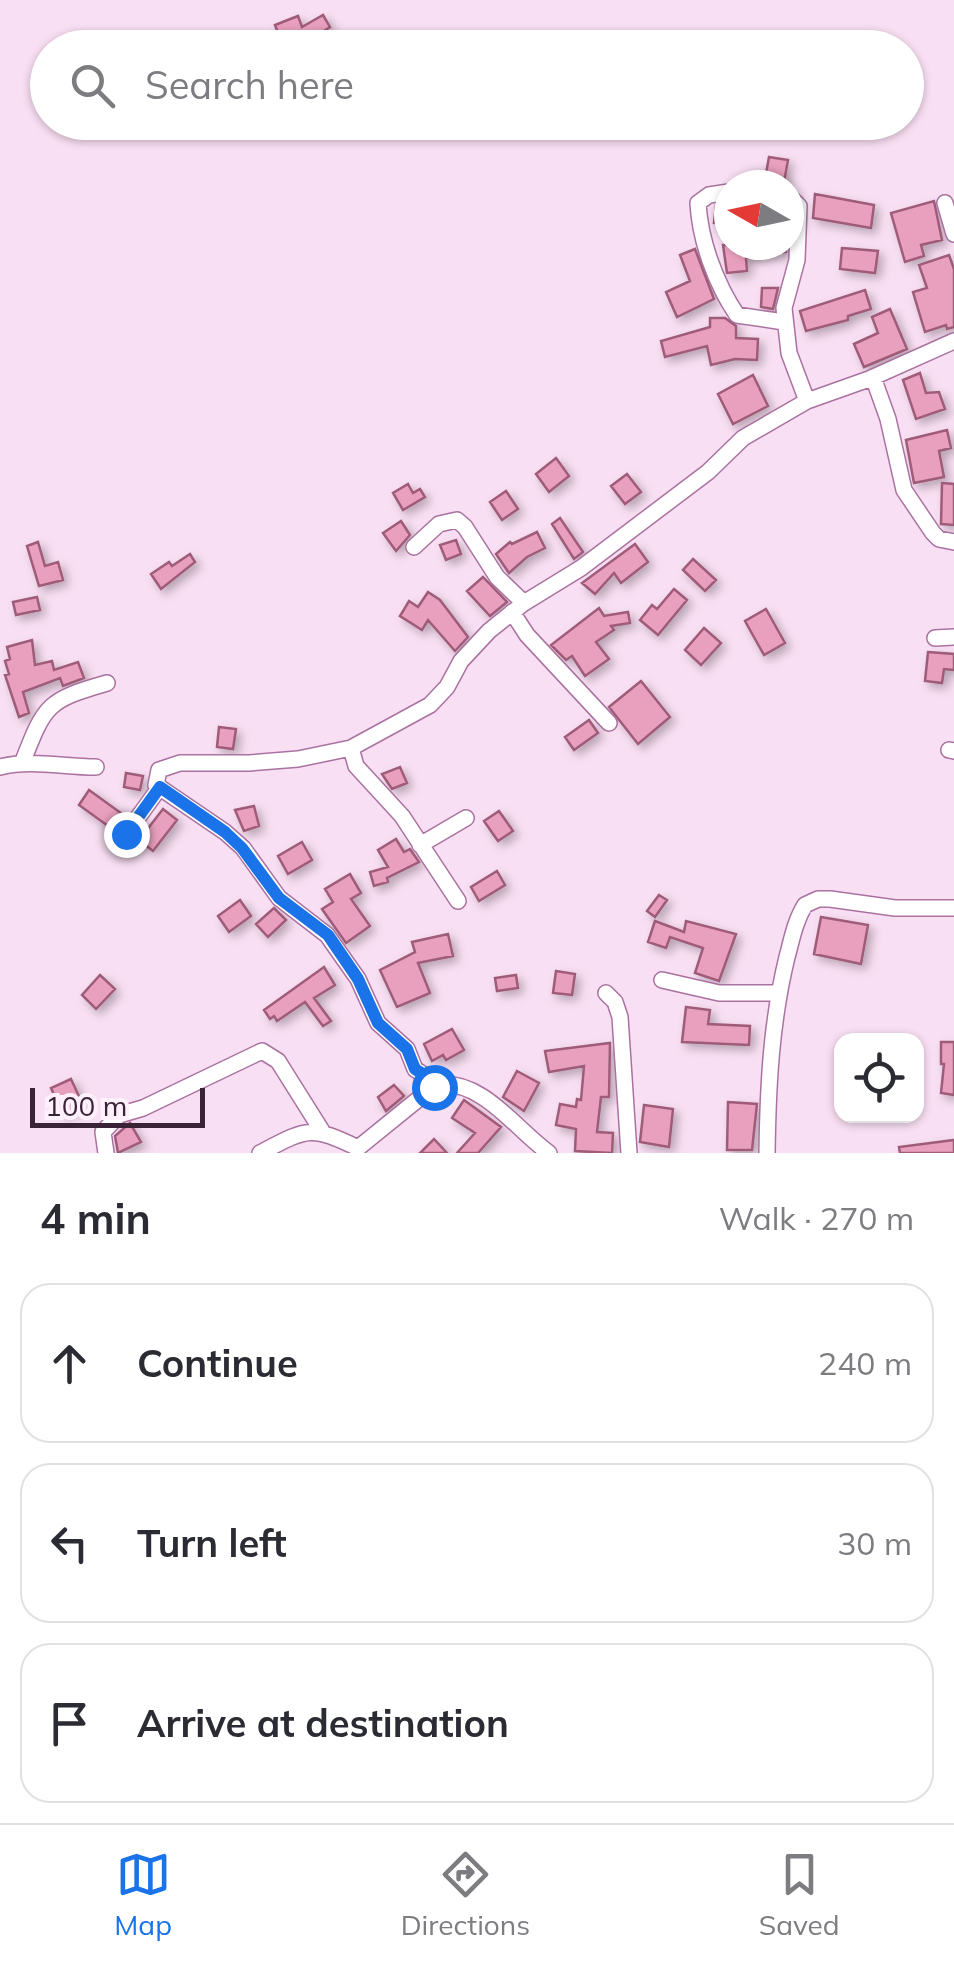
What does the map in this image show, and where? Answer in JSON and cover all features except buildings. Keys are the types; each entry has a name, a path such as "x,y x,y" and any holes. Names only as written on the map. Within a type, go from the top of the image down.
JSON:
{"street":[{"path":"714,194 698,204 701,228 713,266 737,315 784,322"},
{"path":"945,203 954,234"},
{"path":"796,260 785,300 784,322 789,353 807,402"},
{"path":"549,1153 483,1096 461,1086 438,1084 415,1069 407,1049 378,1023 358,979 328,935 279,898 242,848 225,832 156,785 159,770 173,764 249,763 351,748 430,705 447,687 461,661 518,608 581,568 708,472 743,438 807,402 954,341"},
{"path":"873,377 891,429 904,490 933,533 939,539 954,542"},
{"path":"414,547 440,524 457,520 465,527 518,608 528,635 610,723"},
{"path":"935,638 954,637"},
{"path":"23,761 38,724 55,701 107,683"},
{"path":"351,748 356,766 402,816 458,901"},
{"path":"0,767 23,761 96,768"},
{"path":"126,834 160,787"},
{"path":"420,845 466,818"},
{"path":"767,1153 769,1053 778,993 798,919 810,901 954,908"},
{"path":"662,980 720,993 778,993"},
{"path":"606,993 615,1002 620,1017 628,1153"},
{"path":"106,1153 103,1132 119,1116 262,1050 278,1062 322,1131 358,1148 438,1084"},
{"path":"260,1153 294,1135 322,1131"}],"route":[{"path":"126,834 160,787 225,832 242,848 279,898 328,935 358,979 378,1023 407,1049 415,1069 438,1084 434,1087"}]}
